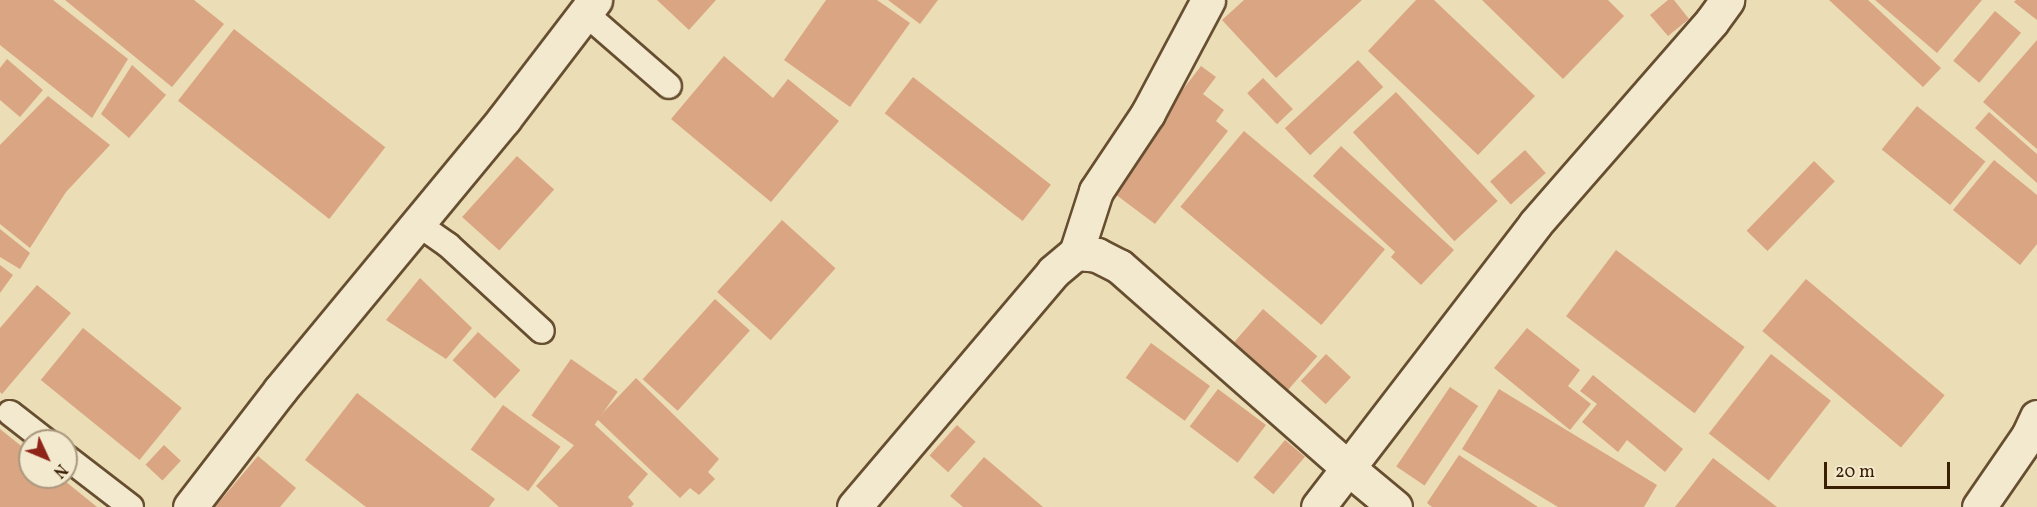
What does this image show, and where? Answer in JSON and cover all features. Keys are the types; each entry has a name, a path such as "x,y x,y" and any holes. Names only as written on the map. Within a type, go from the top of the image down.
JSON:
{"street":[{"path":"854,507 1053,272 1076,253 1096,191 1148,113 1208,0"},
{"path":"1318,507 1535,224 1712,21 1726,0"},
{"path":"190,507 280,390 504,120 590,7"},
{"path":"1076,253 1097,255 1119,266 1395,507"},
{"path":"1979,507 2028,436 2037,417"}],"lane":[{"path":"590,7 669,86"},
{"path":"418,224 448,245 542,331"},
{"path":"10,413 31,429"},
{"path":"78,466 131,507"}],"building":[{"path":"0,0 53,0 128,59 92,118 0,45"},
{"path":"65,0 194,0 224,24 172,87"},
{"path":"657,0 716,0 689,30"},
{"path":"826,0 877,0 910,23 850,107 784,60"},
{"path":"888,0 938,0 920,24"},
{"path":"1244,0 1362,0 1276,78 1222,20"},
{"path":"1416,0 1434,0 1535,96 1478,155 1368,51"},
{"path":"1482,0 1608,0 1624,16 1563,79"},
{"path":"1668,0 1674,0 1689,19 1668,36 1650,15"},
{"path":"1829,0 1868,0 1941,68 1923,87"},
{"path":"1875,0 1982,0 1937,53"},
{"path":"2016,0 2037,0 2037,20 2014,2"},
{"path":"1995,11 2021,33 1979,83 1953,61"},
{"path":"234,29 385,147 329,219 178,101"},
{"path":"2037,40 2037,149 1983,102"},
{"path":"724,56 773,98 788,79 839,121 771,202 671,119"},
{"path":"7,59 43,90 20,117 0,100 0,68"},
{"path":"1358,60 1383,87 1310,155 1285,128"},
{"path":"132,65 166,95 129,138 101,114"},
{"path":"1201,66 1216,77 1203,94 1224,110 1216,121 1228,131 1155,224 1107,188"},
{"path":"913,77 1051,185 1023,221 885,113"},
{"path":"1263,78 1293,109 1277,124 1247,93"},
{"path":"1396,92 1498,201 1454,241 1353,132"},
{"path":"48,96 110,145 66,192 30,248 0,224 0,145"},
{"path":"1917,106 1985,161 1950,205 1882,150"},
{"path":"1989,112 2037,154 2037,183 1975,128"},
{"path":"1244,131 1385,249 1321,325 1180,207"},
{"path":"1341,146 1454,250 1421,285 1391,257 1395,252 1313,176"},
{"path":"1525,150 1546,173 1511,204 1490,181"},
{"path":"517,156 554,189 499,250 462,217"},
{"path":"1994,160 2037,195 2037,244 2020,265 1953,210"},
{"path":"1814,161 1835,181 1767,251 1747,231"},
{"path":"782,220 836,268 771,340 717,292"},
{"path":"0,229 30,253 20,269 0,257"},
{"path":"1616,250 1745,347 1695,413 1566,316"},
{"path":"0,265 13,275 0,293"},
{"path":"420,278 472,328 446,359 386,320"},
{"path":"1806,279 1945,395 1901,447 1762,331"},
{"path":"37,285 71,313 2,394 0,392 0,328"},
{"path":"715,299 750,330 678,411 643,379"},
{"path":"1263,309 1317,356 1281,398 1227,351"},
{"path":"83,328 182,408 140,460 41,380"},
{"path":"1527,328 1580,370 1568,386 1591,404 1570,430 1494,368"},
{"path":"478,332 520,370 495,398 453,360"},
{"path":"1151,343 1210,386 1185,421 1126,378"},
{"path":"1326,354 1351,377 1326,404 1301,381"},
{"path":"1771,354 1831,401 1769,480 1709,434"},
{"path":"571,359 618,392 578,448 531,416"},
{"path":"1593,375 1683,449 1665,472 1627,440 1618,452 1582,422 1597,404 1580,391"},
{"path":"636,378 719,459 708,472 715,479 699,495 690,488 680,498 597,419"},
{"path":"1450,387 1478,406 1425,486 1396,467"},
{"path":"1218,389 1266,425 1238,463 1190,427"},
{"path":"1499,389 1657,485 1644,507 1558,507 1462,449"},
{"path":"357,393 495,499 489,507 366,507 305,460"},
{"path":"503,405 560,447 528,491 471,449"},
{"path":"594,424 648,474 628,497 634,504 631,507 559,507 536,486"},
{"path":"957,425 976,442 948,472 930,455"},
{"path":"0,429 18,443 18,489 75,489 97,507 0,507"},
{"path":"1285,440 1305,457 1273,494 1254,478"},
{"path":"164,445 181,461 162,480 146,465"},
{"path":"1459,455 1538,507 1432,507 1427,503"},
{"path":"258,456 296,488 280,507 215,507"},
{"path":"984,457 1043,507 963,507 950,496"},
{"path":"1713,458 1777,507 1675,507"}]}
